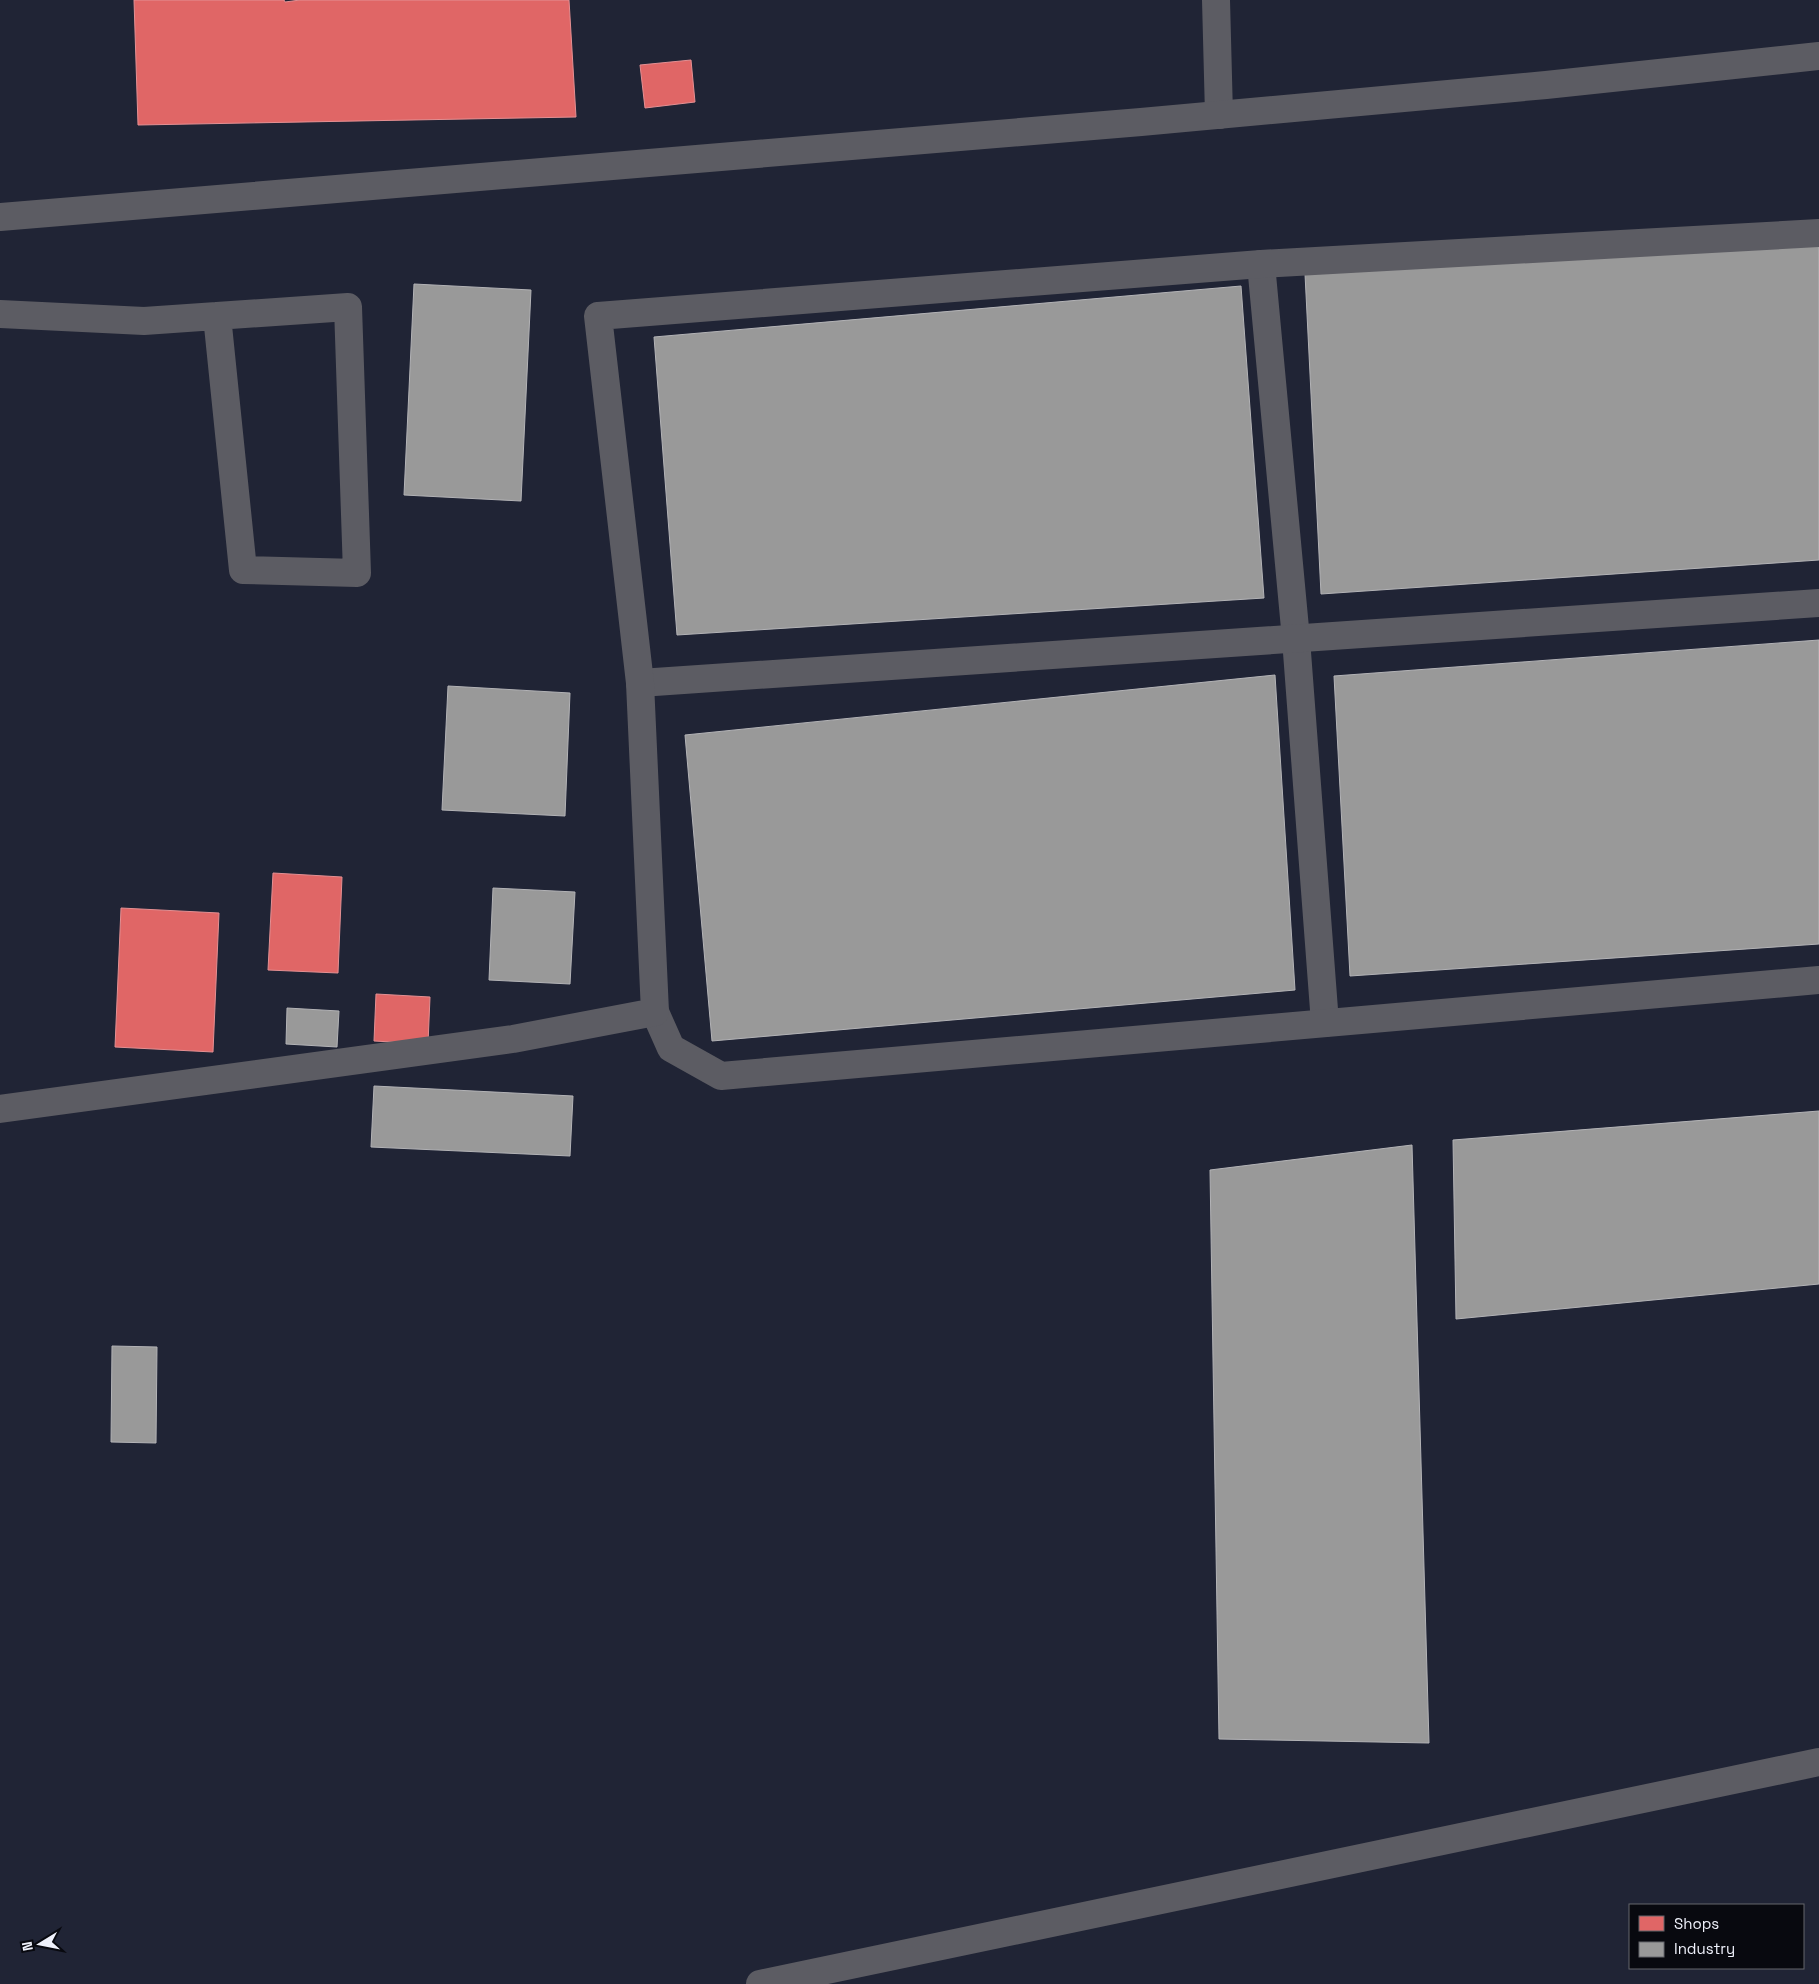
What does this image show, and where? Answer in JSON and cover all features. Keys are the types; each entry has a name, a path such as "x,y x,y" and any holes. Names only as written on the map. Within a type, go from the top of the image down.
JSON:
{"street":[{"path":"1216,0 1220,115"},
{"path":"0,217 1220,115 1546,85 1819,56"},
{"path":"1819,233 1261,264 598,316 640,683 655,1012 671,1048 721,1076 1819,980"},
{"path":"1261,264 1296,639 1325,1023"},
{"path":"0,314 144,321 348,307 357,572 243,570 217,316"},
{"path":"640,683 1819,603"},
{"path":"0,1109 512,1040 655,1012"},
{"path":"760,1984 1819,1762"}],"shaded area":[{"path":"0,0 1819,0 1819,1984 0,1984"}],"building: Shops":[{"path":"134,0 284,0 285,2 300,0 569,0 576,117 138,125"},
{"path":"691,60 695,102 645,108 640,65"},
{"path":"273,873 342,877 338,973 268,970"},
{"path":"121,908 219,913 213,1052 115,1047"},
{"path":"376,994 430,997 428,1044 374,1041"}],"building: Industry":[{"path":"1819,244 1819,560 1321,594 1305,274"},
{"path":"414,284 531,290 521,501 404,495"},
{"path":"1241,286 1264,598 677,635 654,337"},
{"path":"1819,640 1819,944 1350,976 1334,676"},
{"path":"1275,675 1295,990 712,1041 685,735"},
{"path":"448,686 570,693 565,816 442,810"},
{"path":"493,888 575,892 570,984 489,980"},
{"path":"287,1008 339,1011 337,1047 286,1044"},
{"path":"374,1086 573,1096 570,1156 371,1147"},
{"path":"1819,1111 1819,1284 1456,1319 1453,1140"},
{"path":"1412,1145 1429,1743 1219,1739 1210,1170"},
{"path":"112,1346 157,1347 156,1443 111,1442"}]}
